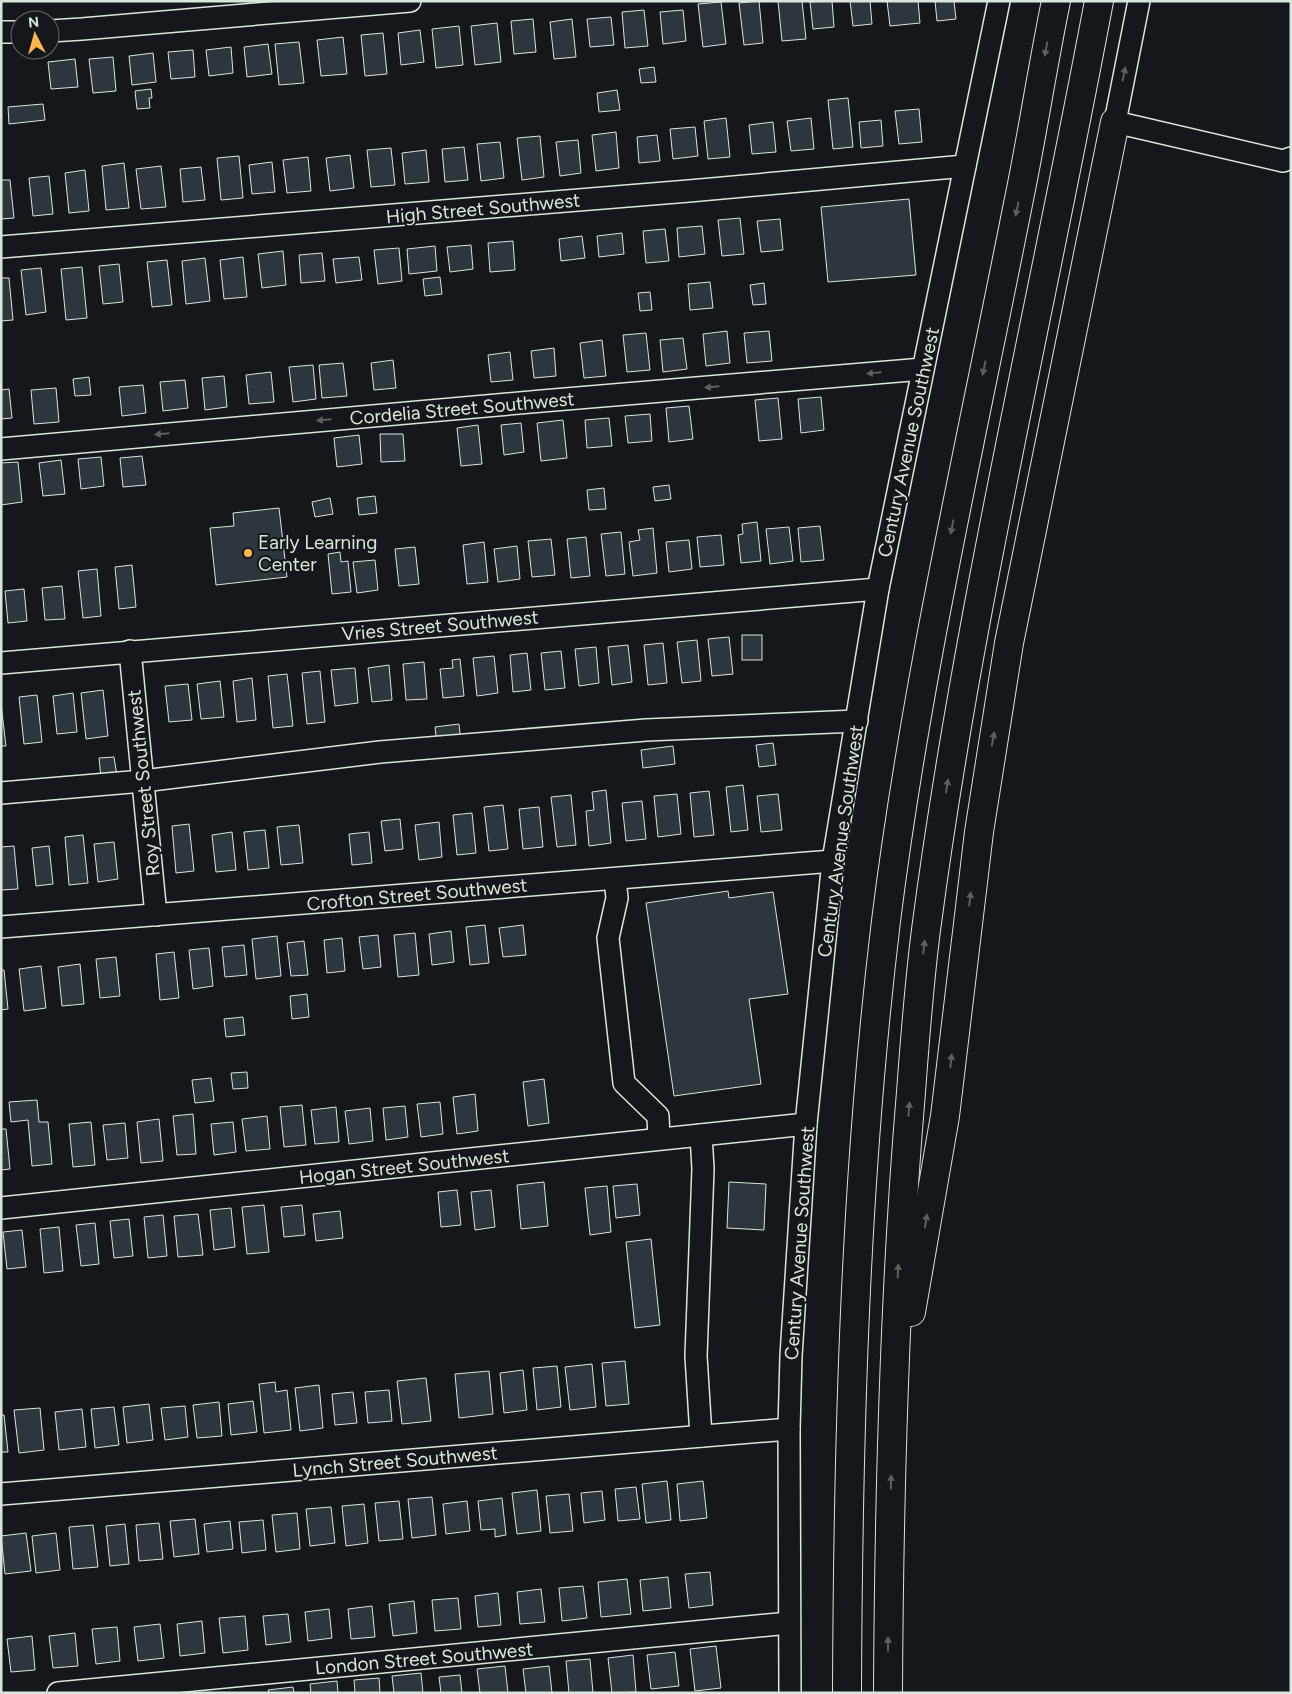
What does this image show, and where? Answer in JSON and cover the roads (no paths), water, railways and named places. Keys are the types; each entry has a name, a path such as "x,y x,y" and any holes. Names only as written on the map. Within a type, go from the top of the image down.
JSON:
{"highway":[{"path":"847,1693 848,1542 858,1260 872,1059 886,920 909,761 936,606 1019,201 1056,1"},
{"path":"888,1693 896,1302 904,1170 918,999 942,817 986,566 1028,349 1074,138 1099,1"},
{"path":"892,1425 926,1215 945,1116 978,832 1009,643 1115,122"}],"street":[{"path":"60,31 410,1"},
{"name":"Century Avenue Southwest","path":"790,1693 789,1429 791,1356 806,1124 834,861 878,589 999,1"},
{"path":"1139,1 1115,122 1284,161 1291,158"},
{"name":"High Street Southwest","path":"1,247 689,191 965,166"},
{"name":"Cordelia Street Southwest","path":"1,449 923,369"},
{"name":"Vries Street Southwest","path":"1,663 878,589"},
{"name":"Roy Street Southwest","path":"130,651 156,915"},
{"path":"1,793 142,781 400,750 646,730 857,721"},
{"name":"Crofton Street Southwest","path":"1,927 834,861"},
{"path":"615,879 617,898 608,938 624,1083 658,1116 659,1139"},
{"name":"Hogan Street Southwest","path":"1,1208 806,1124"},
{"path":"701,1135 703,1169 696,1356 701,1436"},
{"name":"Lynch Street Southwest","path":"1,1494 789,1429"},
{"name":"London Street Southwest","path":"58,1693 789,1623"}],"place":[{"name":"Early Learning Center","path":"248,553"}]}
